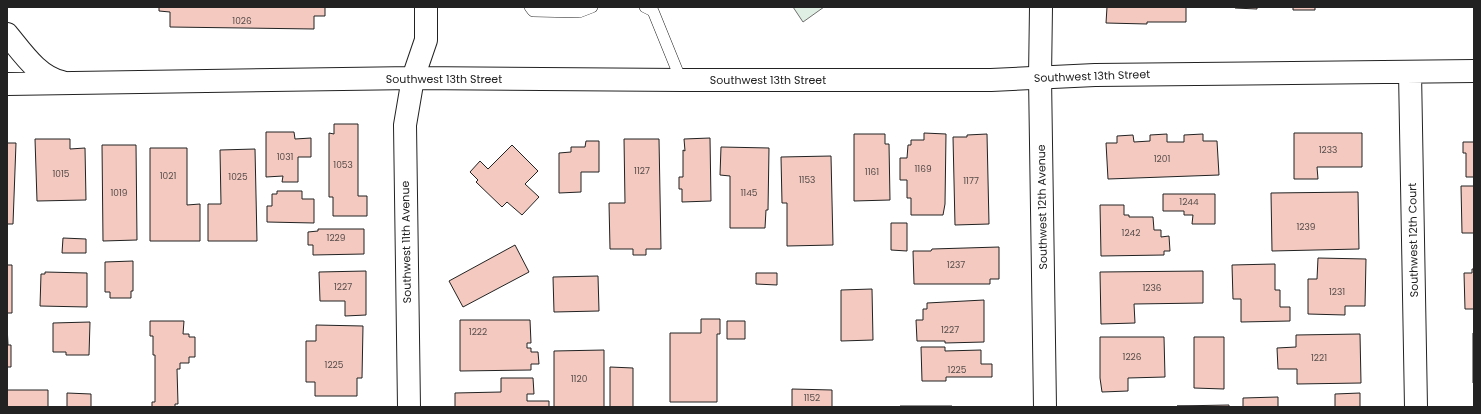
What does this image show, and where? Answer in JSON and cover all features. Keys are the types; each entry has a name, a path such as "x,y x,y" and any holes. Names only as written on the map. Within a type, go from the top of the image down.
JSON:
{"street":[{"name":"Southwest 11th Avenue","path":"408,407 405,125 413,78 426,40 426,7"},
{"name":"Southwest 12th Avenue","path":"1041,7 1040,77 1045,407"},
{"name":"Southwest 13th Street","path":"7,34 35,66 47,77 63,82"},
{"name":"Southwest 13th Street","path":"7,84 413,78 991,80 1095,74 1474,71"},
{"name":"Southwest 12th Court","path":"1410,72 1416,407"}],"lane":[{"path":"530,7 533,11 579,12 592,7"},
{"path":"644,7 653,11 681,80"}],"green space":[{"path":"793,7 824,7 803,22"}],"building":[{"path":"159,7 325,7 325,16 314,16 314,29 170,27 170,12 159,11"},
{"path":"1107,7 1186,7 1186,22 1147,22 1147,24 1106,23"},
{"path":"1257,7 1257,9 1235,8"},
{"path":"1293,7 1315,7 1315,10 1293,10"},
{"path":"334,124 358,124 358,196 367,196 367,216 333,216 333,197 329,197 329,133 334,134"},
{"path":"266,132 294,132 295,139 311,138 311,157 298,157 298,182 282,182 283,176 266,177"},
{"path":"924,133 946,134 945,204 943,215 911,215 911,198 907,198 907,180 900,180 900,158 907,158 908,145 911,145 911,140 924,140"},
{"path":"1294,133 1362,133 1362,167 1317,167 1318,179 1294,179"},
{"path":"854,134 885,134 885,144 889,144 890,200 854,201"},
{"path":"987,134 989,224 955,225 953,137 967,137 967,135"},
{"path":"1167,134 1167,142 1184,142 1184,135 1203,134 1203,141 1217,141 1219,175 1108,179 1106,143 1117,143 1117,136 1133,135 1134,142 1150,141 1150,135"},
{"path":"710,138 711,201 682,202 682,189 679,189 679,177 683,177 683,150 685,151 684,139"},
{"path":"35,139 70,139 70,149 85,148 86,200 37,201"},
{"path":"624,139 659,139 661,249 646,249 646,255 633,255 633,249 610,249 609,203 625,203"},
{"path":"586,141 599,141 599,172 581,172 581,192 559,193 559,153 571,152 571,147 585,147"},
{"path":"1463,142 1474,142 1474,177 1466,177 1466,153 1463,153"},
{"path":"7,143 16,143 13,224 7,224"},
{"path":"102,145 136,145 137,240 103,241"},
{"path":"512,145 538,171 525,184 539,197 522,215 507,202 502,207 476,182 478,180 470,172 480,161 488,169"},
{"path":"721,147 769,148 768,210 766,210 765,228 730,228 730,176 720,175"},
{"path":"150,148 187,148 187,205 200,204 200,241 150,241"},
{"path":"255,149 257,241 208,241 208,204 221,204 220,150"},
{"path":"831,156 833,245 787,246 787,203 782,203 781,157"},
{"path":"1461,186 1474,186 1474,233 1462,233"},
{"path":"277,191 302,191 302,199 314,199 314,223 267,222 267,206 272,206 272,194 277,194"},
{"path":"1358,192 1359,249 1272,251 1271,193"},
{"path":"1163,194 1215,194 1215,224 1192,224 1193,215 1184,215 1184,211 1163,211"},
{"path":"1100,205 1124,205 1124,215 1129,215 1129,217 1153,217 1154,230 1161,230 1161,237 1169,236 1170,251 1164,251 1164,255 1101,256"},
{"path":"891,223 907,223 907,251 891,250"},
{"path":"318,229 364,229 364,254 313,255 313,245 308,245 308,232 318,231"},
{"path":"63,238 86,239 86,253 62,253"},
{"path":"515,245 529,272 463,307 449,281"},
{"path":"999,247 999,279 990,279 990,284 914,284 913,251"},
{"path":"1318,258 1366,259 1365,306 1345,306 1345,315 1308,314 1308,279 1317,279"},
{"path":"133,261 133,291 131,291 131,298 110,298 110,292 105,292 105,262"},
{"path":"1275,264 1275,290 1280,290 1280,307 1290,307 1290,321 1241,322 1241,299 1233,299 1232,265"},
{"path":"7,265 12,265 12,313 7,313"},
{"path":"1472,269 1474,269 1474,309 1465,309 1464,273 1472,273"},
{"path":"366,271 366,315 345,316 345,301 320,301 319,272"},
{"path":"1203,271 1203,303 1134,304 1135,323 1101,324 1100,272"},
{"path":"45,272 87,273 87,307 40,306 41,274 45,274"},
{"path":"756,273 777,273 777,285 756,284"},
{"path":"598,276 599,311 554,312 553,277"},
{"path":"872,289 873,340 841,341 841,290"},
{"path":"984,300 984,342 945,343 945,341 917,341 916,320 923,320 923,309 927,309 927,303"},
{"path":"701,319 720,319 720,334 717,334 717,402 670,402 670,333 701,333"},
{"path":"460,320 530,320 531,343 527,343 527,348 531,348 531,352 538,352 539,364 531,364 531,370 460,371"},
{"path":"150,321 184,321 183,334 189,334 189,337 195,337 195,357 189,357 189,363 180,363 180,369 177,369 178,404 175,404 175,407 152,407 152,402 155,402 155,355 153,355 153,336 150,336"},
{"path":"727,321 745,321 745,339 727,339"},
{"path":"90,322 89,355 66,355 66,352 53,352 53,323"},
{"path":"7,325 8,345 11,345 11,367 7,367"},
{"path":"316,325 363,326 362,378 357,378 357,396 315,396 315,382 306,382 306,341 316,341"},
{"path":"1474,333 1474,383 1473,383"},
{"path":"1360,334 1361,383 1297,384 1297,369 1278,369 1277,348 1296,347 1296,335"},
{"path":"1100,337 1164,337 1165,377 1128,378 1128,391 1102,392 1100,378"},
{"path":"1194,337 1224,337 1224,389 1194,388"},
{"path":"921,347 945,347 945,351 981,350 981,364 992,364 992,377 946,377 946,381 922,381"},
{"path":"604,350 604,407 554,407 554,351"},
{"path":"610,367 633,368 633,407 610,407"},
{"path":"501,378 533,378 534,394 527,394 527,401 549,401 549,407 455,407 455,393 501,392"},
{"path":"792,389 832,390 832,407 792,407"},
{"path":"7,390 48,390 48,407 7,407"},
{"path":"67,393 91,394 91,407 67,407"},
{"path":"1360,393 1360,407 1335,407 1335,394"},
{"path":"1278,397 1278,407 1243,407 1243,398"},
{"path":"1229,405 1229,407 1177,406"},
{"path":"952,406 952,407 900,407"}]}
